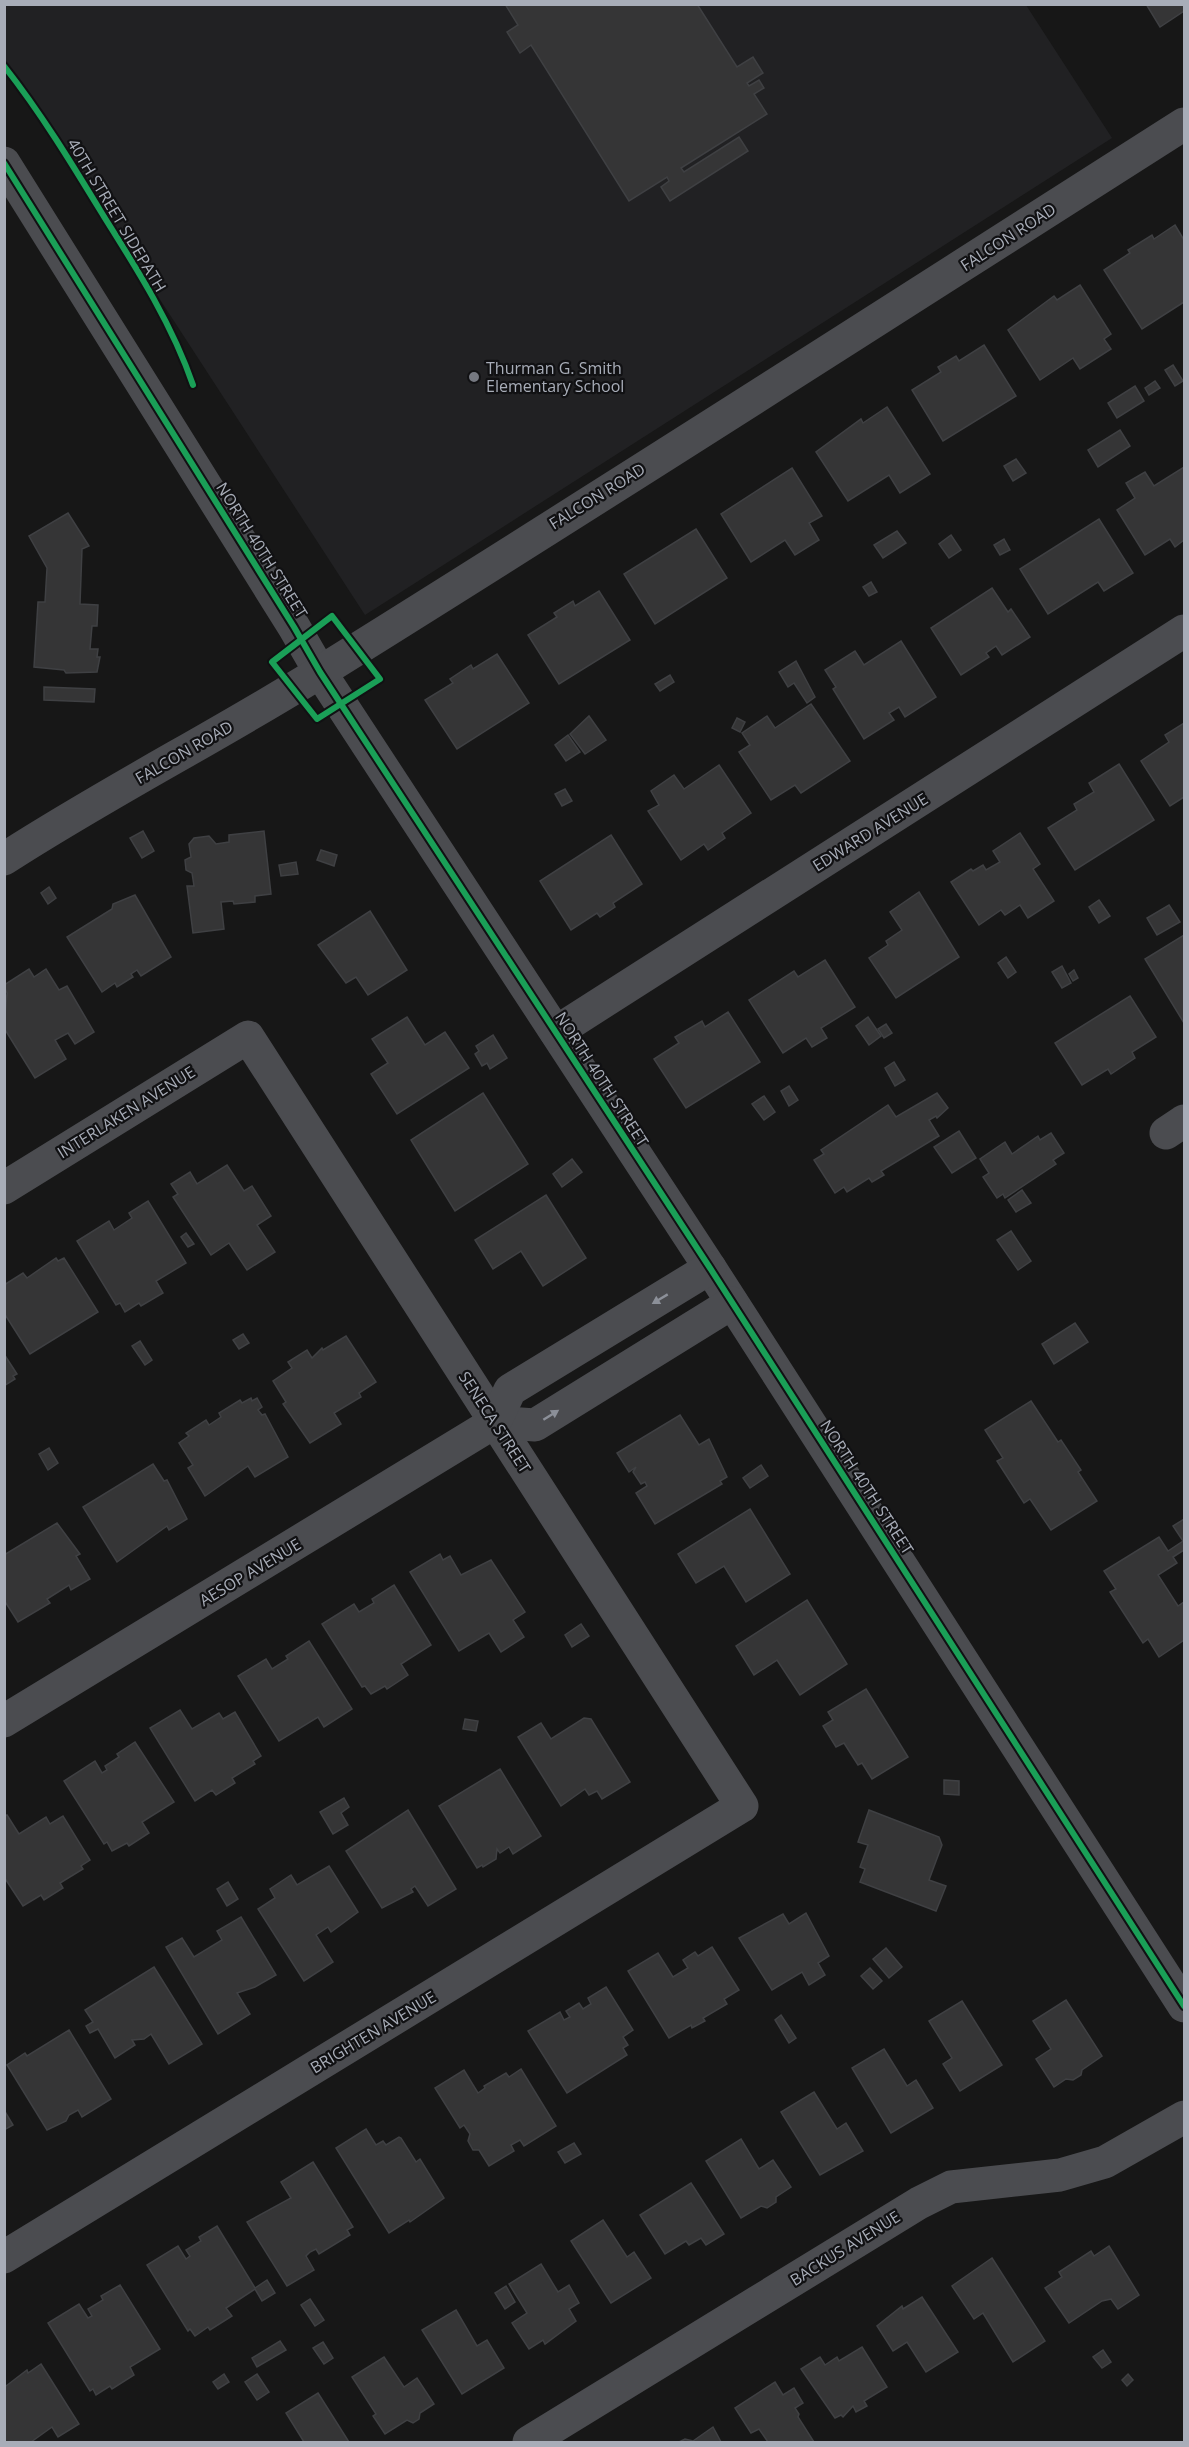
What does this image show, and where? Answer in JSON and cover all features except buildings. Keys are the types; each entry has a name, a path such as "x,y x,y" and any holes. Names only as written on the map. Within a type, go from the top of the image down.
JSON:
{"street":[{"name":"FALCON ROAD","path":"4,859 320,672 639,469 735,412 1185,124"},
{"name":"NORTH 40TH STREET","path":"4,163 320,672 710,1268 1185,2006"},
{"name":"EDWARD AVENUE","path":"555,1032 1185,632"},
{"name":"INTERLAKEN AVENUE","path":"4,1188 248,1037"},
{"name":"SENECA STREET","path":"248,1037 742,1806"},
{"path":"710,1268 510,1390 495,1422 535,1425 732,1303"},
{"name":"AESOP AVENUE","path":"4,1721 495,1422"},
{"name":"BRIGHTEN AVENUE","path":"4,2257 742,1806"},
{"name":"BACKUS AVENUE","path":"529,2442 919,2203 951,2187 1060,2175 1105,2162 1185,2117"}],"shaded area":[{"name":"Thurman G. Smith Elementary School","path":"5,5 1026,5 1112,138 365,615 5,61"}],"cycle path":[{"name":"40TH STREET SIDEPATH","path":"4,66 56,139 141,276 175,340 193,385"},
{"path":"4,163 320,672 710,1268 1184,2006"},
{"path":"332,616 380,679 317,719 272,662 332,616"}],"place":[{"name":"Thurman G. Smith Elementary School","path":"474,377"}]}
